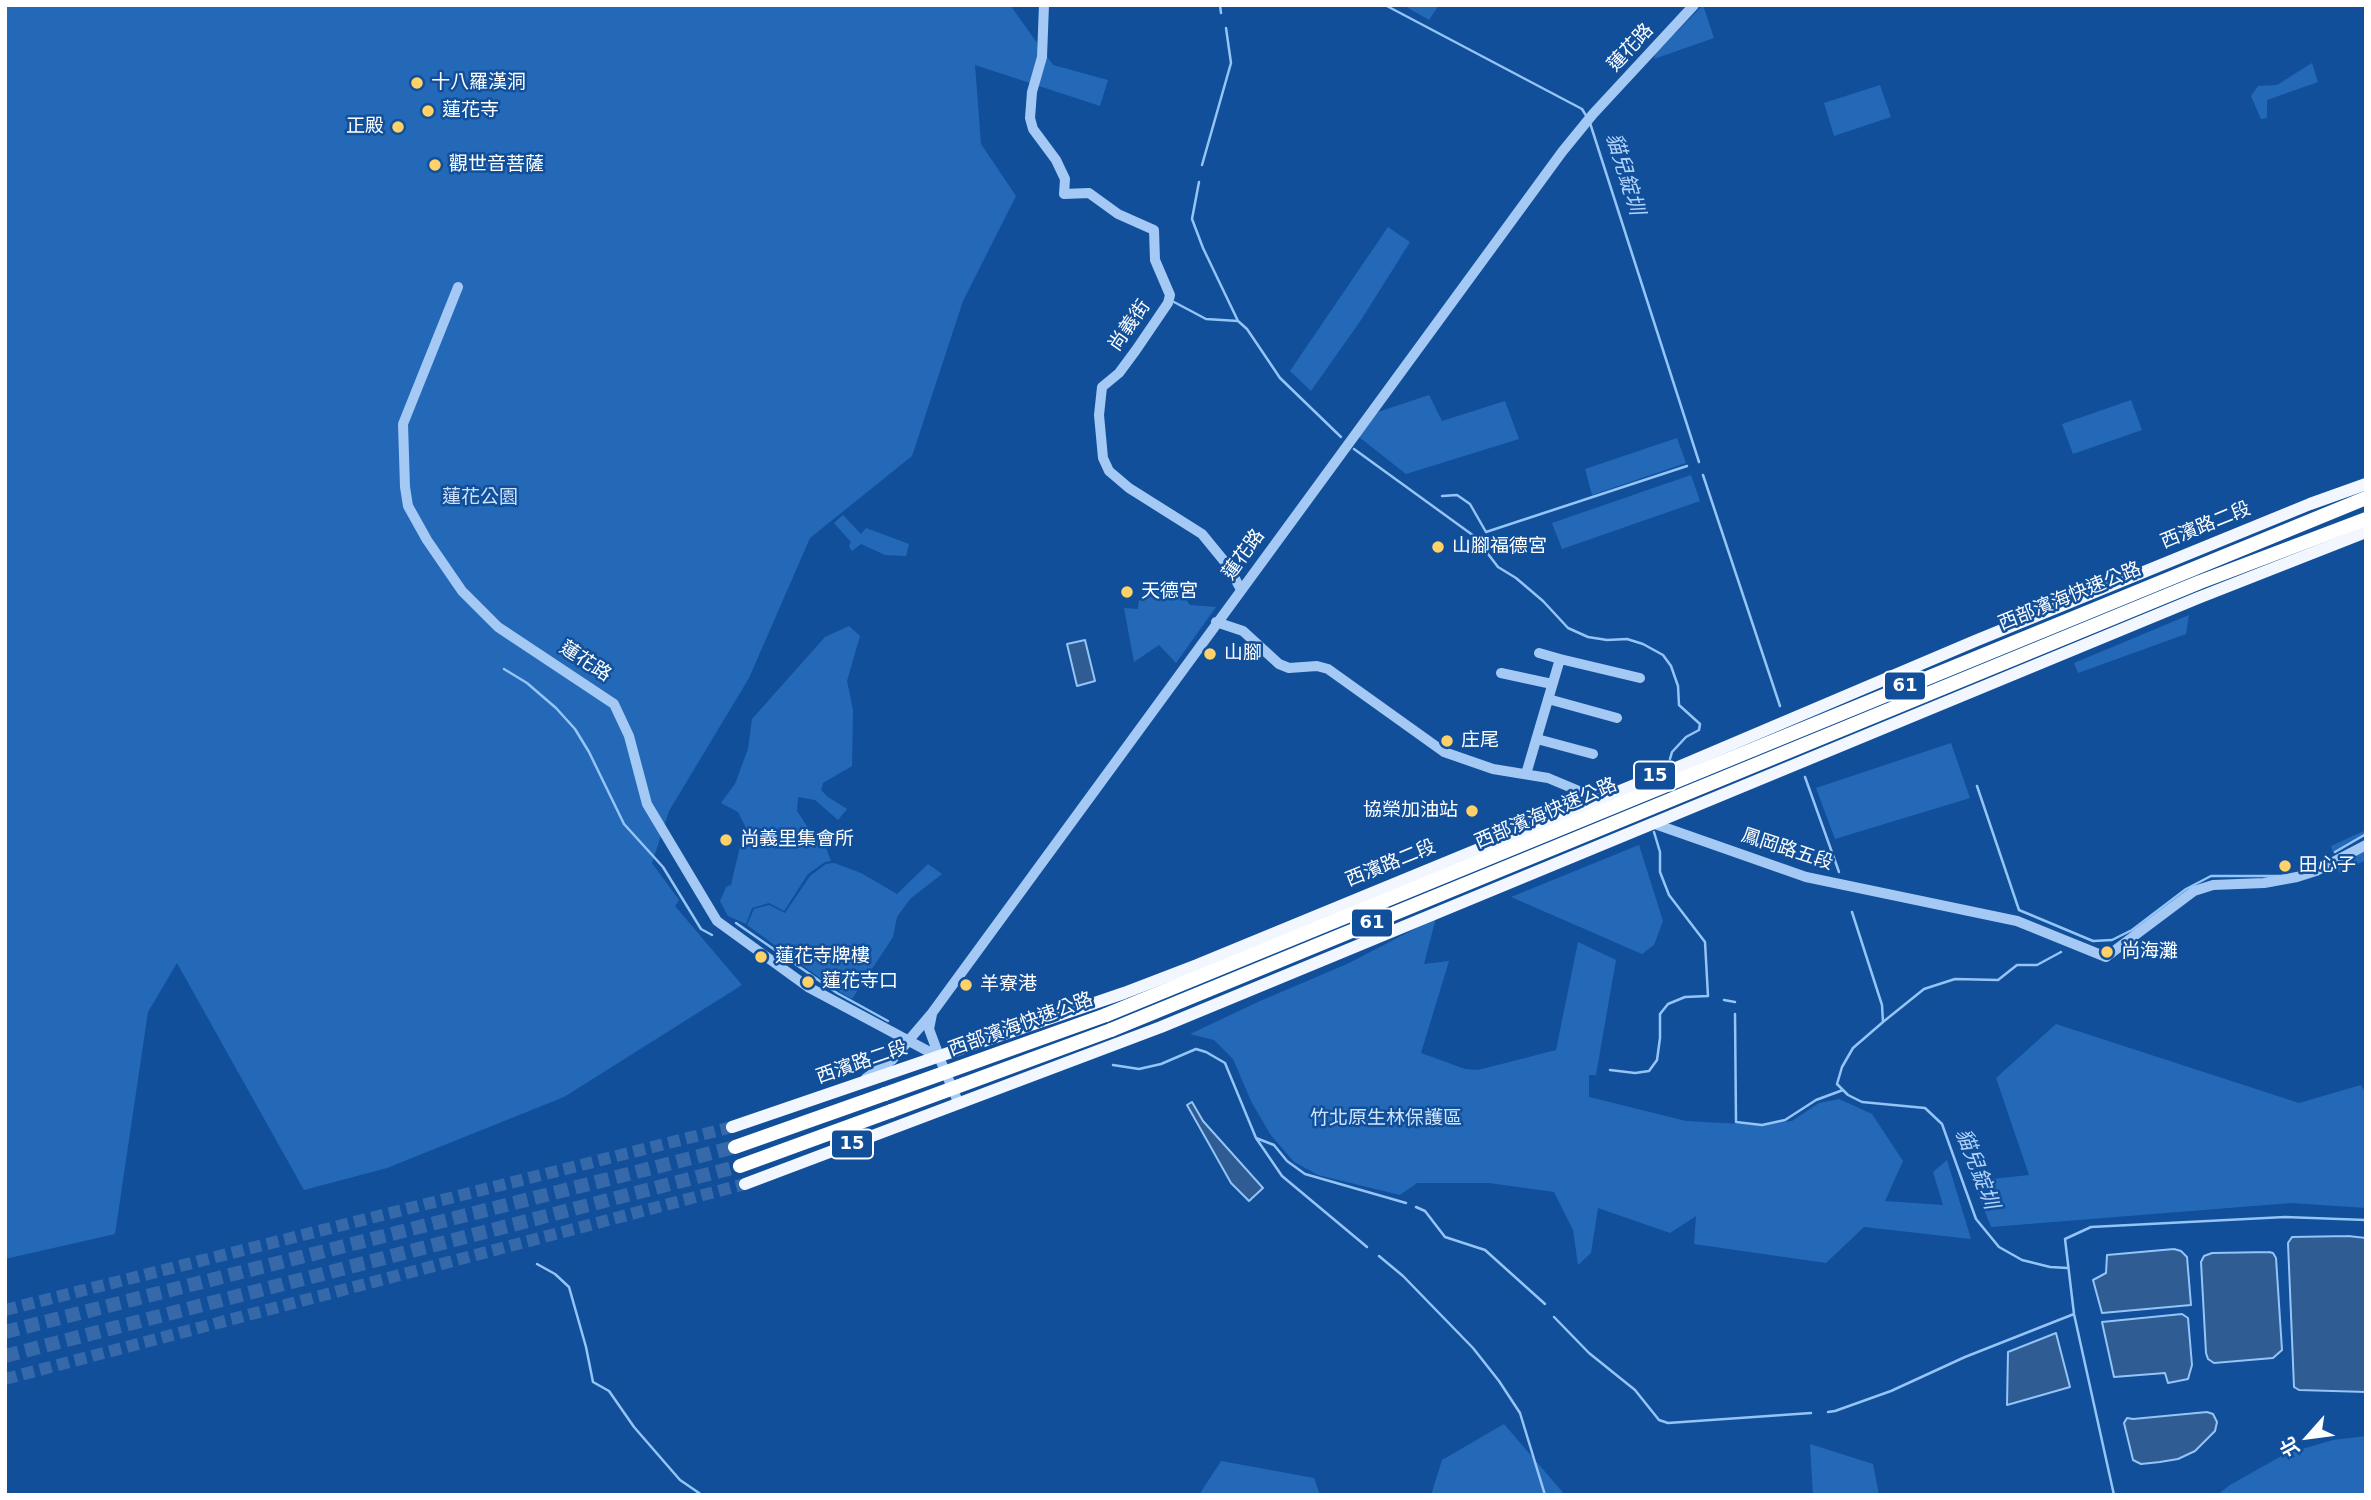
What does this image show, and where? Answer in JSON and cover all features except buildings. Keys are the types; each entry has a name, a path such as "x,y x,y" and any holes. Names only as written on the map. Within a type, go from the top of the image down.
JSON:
{"highway":[{"name":"西部濱海快速公路","path":"735,1147 1106,1015 2366,498"},
{"name":"西部濱海快速公路","path":"740,1166 1111,1030 2200,582 2366,519"}],"main road":[{"name":"西濱路二段","path":"732,1127 1124,993 1198,965 2172,560 2366,484"},
{"name":"15","path":"745,1184 1161,1027 2198,598 2366,532"}],"street":[{"name":"尚義街","path":"1044,5 1042,57 1032,92 1030,118 1033,129 1056,160 1065,179 1064,194 1089,193 1118,214 1154,230 1155,260 1170,295 1168,303 1136,351 1119,373 1102,387 1099,415 1103,458 1109,471 1129,488 1202,534 1228,567 1241,590"},
{"name":"蓮花路","path":"908,1040 932,1013 1134,739 1216,622 1583,125 1694,5"},
{"name":"蓮花路","path":"458,287 403,424 408,506 427,540 462,591 498,627 614,704 629,736 647,804 717,921 808,988 939,1057"},
{"name":"鳳岡路五段","path":"1216,622 1243,631 1279,664 1289,668 1317,666 1328,669 1444,752 1493,769 1548,778 1615,806 1632,816 1806,877 2017,921 2106,957 2194,891 2213,885 2264,883 2297,877 2316,871 2366,845"},
{"path":"1539,653 1640,678"},
{"path":"1526,775 1560,659"},
{"path":"1501,673 1552,684"},
{"path":"1548,699 1617,718"},
{"path":"1537,738 1593,754"},
{"path":"932,1013 929,1029 959,1104"},
{"path":"855,1086 892,1060 908,1040"}],"green space":[{"name":"蓮花公園","path":"5,5 1010,5 1053,65 1108,80 1100,106 975,65 981,144 1016,196 963,301 912,456 810,538 749,678 669,811 652,863 679,900 675,906 742,985 564,1097 387,1168 304,1190 177,963 148,1012 115,1234 5,1259"},
{"path":"1403,5 1439,5 1429,20"},
{"path":"1703,5 1714,38 1654,59 1655,54"},
{"path":"2312,63 2318,82 2267,100 2267,118 2261,119 2251,96 2258,86 2277,85"},
{"path":"1880,85 1891,117 1834,136 1824,103"},
{"path":"1388,227 1410,242 1361,320 1311,391 1290,371"},
{"path":"1429,395 1442,421 1505,401 1519,439 1406,474 1359,437 1378,412"},
{"path":"2131,400 2142,430 2073,454 2062,424"},
{"path":"1677,438 1686,463 1592,495 1585,469"},
{"path":"1691,475 1700,501 1562,549 1552,523"},
{"path":"843,515 861,534 866,528 909,544 906,556 885,555 861,544 852,551 849,546 851,542 834,523"},
{"path":"1146,582 1156,587 1174,582 1190,605 1216,607 1176,663 1159,645 1134,662 1124,608 1138,609"},
{"path":"2189,615 2186,634 2078,673 2074,663"},
{"path":"849,626 860,636 847,681 853,710 852,766 823,783 821,790 847,809 838,820 815,800 798,797 797,811 813,835 826,848 831,861 808,874 784,911 769,903 752,908 746,924 728,916 720,901 726,887 731,885 741,842 750,836 738,812 721,803 735,784 748,749 752,719 825,637"},
{"path":"1951,743 1970,798 1835,839 1816,788"},
{"path":"2366,830 2366,836 2333,853 2331,846"},
{"path":"1639,845 1663,921 1654,945 1642,954 1511,897"},
{"path":"2366,848 2366,860 2339,873 2336,863"},
{"path":"834,863 861,873 897,894 928,864 942,874 910,899 897,917 893,937 852,999 747,925 754,909 769,905 785,913 810,876 826,864"},
{"name":"竹北原生林保護區","path":"1436,918 1424,964 1449,961 1421,1053 1465,1069 1478,1070 1556,1050 1578,942 1616,960 1596,1075 1589,1075 1589,1097 1686,1121 1759,1125 1792,1121 1819,1103 1839,1099 1872,1114 1903,1161 1885,1201 1943,1205 1933,1172 1947,1160 1971,1239 1864,1227 1826,1263 1694,1244 1696,1216 1670,1233 1598,1208 1591,1253 1578,1265 1573,1230 1554,1192 1489,1183 1417,1183 1400,1195 1318,1175 1294,1162 1270,1134 1251,1101 1233,1059 1214,1040 1190,1034 1347,964"},
{"path":"2056,1024 2299,1103 2361,1085 2366,1094 2366,1208 2291,1203 1991,1227 1973,1181 2029,1175 1996,1078"},
{"path":"1504,1424 1565,1495 1431,1495 1442,1460"},
{"path":"2366,1436 2366,1495 2217,1495 2285,1454 2333,1440"},
{"path":"1810,1444 1873,1464 1879,1495 1813,1495"},
{"path":"1221,1461 1314,1478 1320,1495 1199,1495"}],"shaded area":[{"path":"1085,640 1095,681 1077,686 1067,644"},
{"path":"1192,1102 1203,1121 1263,1188 1249,1201 1231,1183 1187,1105"},
{"path":"2292,1237 2366,1238 2366,1392 2299,1390 2294,1387 2288,1243"},
{"path":"2174,1249 2187,1257 2191,1305 2102,1313 2093,1280 2106,1273 2107,1255"},
{"path":"2269,1252 2276,1258 2282,1350 2273,1358 2214,1363 2208,1359 2206,1353 2201,1262 2204,1256 2212,1253"},
{"path":"2182,1314 2188,1318 2192,1365 2188,1379 2168,1383 2165,1373 2114,1377 2102,1322"},
{"path":"2056,1333 2070,1387 2007,1405 2008,1352"},
{"path":"2207,1412 2213,1414 2217,1422 2215,1431 2195,1451 2178,1459 2160,1462 2141,1464 2133,1460 2124,1423 2127,1418"}],"waterway":[{"path":"1220,5 1221,13"},
{"name":"貓兒錠圳","path":"1385,5 1582,109 1587,117"},
{"path":"1202,165 1231,63 1226,28"},
{"name":"貓兒錠圳","path":"1590,123 1699,462"},
{"path":"1199,182 1192,219 1238,321"},
{"path":"1174,302 1206,319 1238,321 1247,329 1280,378 1341,437"},
{"path":"1354,449 1474,536"},
{"path":"1442,496 1457,495 1470,504 1486,532 1687,466"},
{"name":"貓兒錠圳","path":"1703,475 1780,706"},
{"path":"1485,550 1498,567 1543,601 1568,628 1588,637 1627,639 1663,655 1671,666 1678,686 1679,705 1700,724 1699,730 1686,737 1672,752 1670,759"},
{"path":"504,669 527,683 575,729 624,824 663,867 701,929 712,935"},
{"name":"貓兒錠圳","path":"1805,777 1839,872"},
{"path":"1977,786 2019,910 2093,941 2112,940 2132,930 2186,889 2211,876 2280,876"},
{"path":"1610,1070 1635,1073 1649,1071 1657,1060 1660,1014 1668,1004 1685,997 1708,996 1705,942 1669,895 1660,872 1660,852 1654,832"},
{"path":"2335,852 2366,834"},
{"name":"貓兒錠圳","path":"1852,912 1882,1005 1883,1022 1853,1048 1842,1067 1837,1084 1848,1095 1862,1102 1925,1108 1942,1124 1976,1219 1999,1247 2022,1260 2068,1268"},
{"path":"736,923 837,993 888,1021"},
{"path":"1883,1022 1924,989 1955,979 1998,980 2017,965 2037,965 2061,952"},
{"path":"1724,1000 1735,1002"},
{"path":"1735,1014 1736,1122 1762,1125 1785,1120 1816,1100 1843,1090"},
{"path":"1113,1065 1139,1069 1161,1064 1196,1049 1225,1063 1256,1138 1282,1176 1367,1247"},
{"path":"1256,1138 1274,1145 1287,1161 1305,1174 1406,1203"},
{"path":"1416,1207 1425,1211 1445,1237 1485,1250 1545,1304"},
{"path":"2114,1495 2074,1314 2065,1239 2091,1227 2285,1217 2366,1220"},
{"path":"1379,1256 1403,1276 1473,1348 1499,1381 1520,1413 1545,1495"},
{"path":"537,1264 555,1274 569,1287 593,1382 609,1391 634,1427 680,1480 702,1495"},
{"path":"1828,1412 1891,1391 1965,1357 2074,1314"},
{"path":"1554,1317 1589,1353 1635,1390 1659,1420 1668,1423 1811,1413"}],"tunnel":[{"path":"5,1310 732,1127"},
{"path":"5,1332 735,1147"},
{"path":"5,1356 740,1166"},
{"path":"5,1379 745,1184"}],"place":[{"name":"十八羅漢洞","path":"417,83"},
{"name":"蓮花寺","path":"428,111"},
{"name":"正殿","path":"398,127"},
{"name":"觀世音菩薩","path":"435,165"},
{"name":"山腳福德宮","path":"1438,547"},
{"name":"天德宮","path":"1127,592"},
{"name":"山腳","path":"1210,654"},
{"name":"庄尾","path":"1447,741"},
{"name":"協榮加油站","path":"1472,811"},
{"name":"尚義里集會所","path":"726,840"},
{"name":"田心子","path":"2285,866"},
{"name":"尚海灘","path":"2107,952"},
{"name":"蓮花寺牌樓","path":"761,957"},
{"name":"蓮花寺口","path":"808,982"},
{"name":"羊寮港","path":"966,985"}]}
